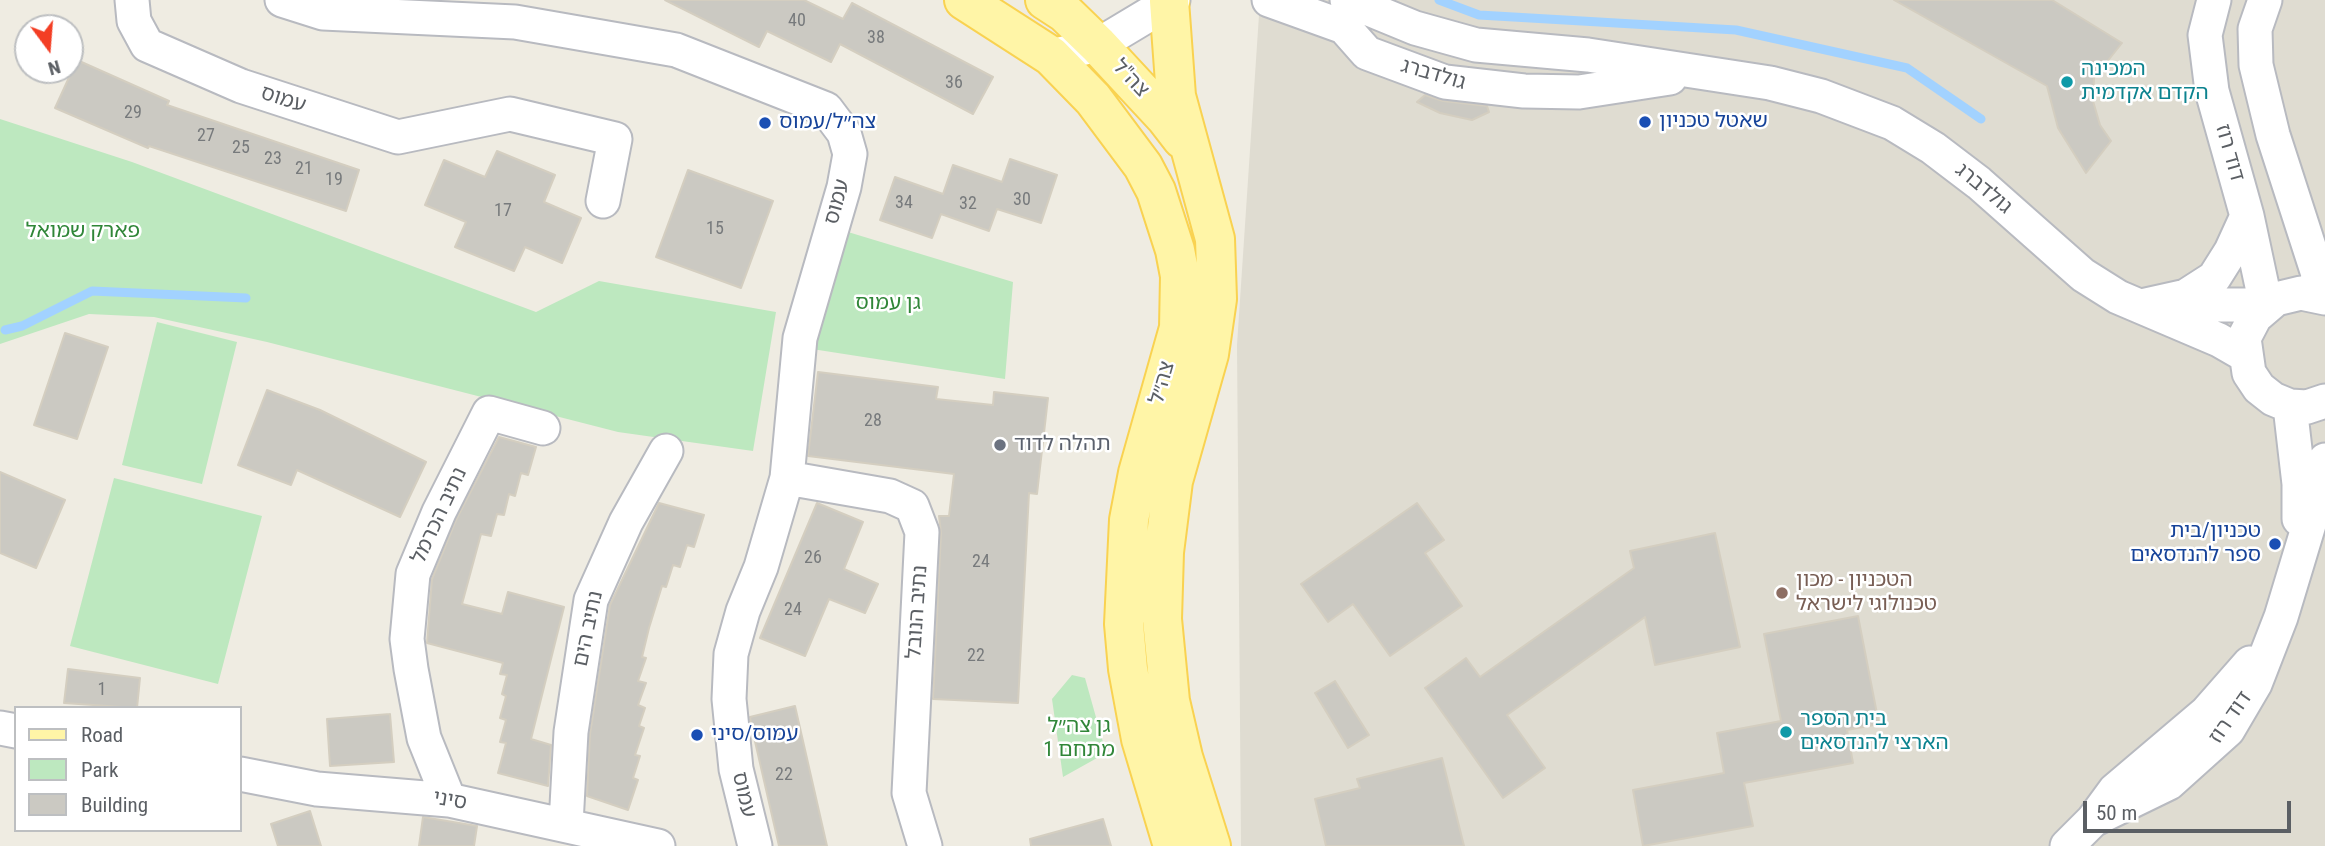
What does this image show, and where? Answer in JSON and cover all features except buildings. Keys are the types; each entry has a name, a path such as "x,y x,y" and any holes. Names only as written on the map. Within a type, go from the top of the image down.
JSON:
{"main road":[{"name":"צה״ל","path":"964,0 1051,56 1093,99 1143,166 1166,219 1180,276 1179,328 1138,473 1129,520 1124,600 1128,669 1136,716 1173,846"},
{"path":"1170,0 1176,96 1198,173"},
{"name":"צה\"ל","path":"1062,4 1172,125 1198,173"},
{"name":"צה״ל","path":"1198,173 1214,239 1217,299 1209,354 1173,481 1161,594 1170,701 1183,757 1211,846"}],"street":[{"name":"עמוס","path":"132,0 134,21 147,45 241,86 398,137 510,114 615,139 603,201"},
{"name":"עמוס","path":"282,0 323,13 515,22 676,50 826,109 844,133 850,154 844,187 800,338 787,478 765,557 743,611 731,654 729,699 736,769 755,846"},
{"path":"1062,4 1051,56 1098,46 1170,0"},
{"name":"גולדברג","path":"1269,0 1415,28 1476,45 1588,55 1796,89 1892,123 1933,148 1979,183 2082,275 2118,297 2219,340 2245,355"},
{"path":"2141,306 2224,303 2266,305 2293,294 2325,297 2273,135 2256,65 2255,29 2265,0"},
{"name":"דוד רוז","path":"2209,2 2205,35 2212,90 2247,216 2266,305"},
{"name":"גולדברג","path":"1346,14 1367,53 1445,82 1524,91 1579,92 1698,73"},
{"path":"2141,306 2186,296 2214,278 2231,251 2247,216"},
{"path":"2266,305 2255,317 2245,338 2249,373 2259,388 2273,400 2290,406 2307,407 2325,401"},
{"name":"דוד רוז","path":"2290,406 2299,484 2298,556"},
{"name":"נתיב הכרמל","path":"449,800 424,738 411,669 407,639 413,574 439,512 489,413 543,428"},
{"name":"נתיב הים","path":"566,824 571,732 591,600 626,522 666,451"},
{"name":"דוד רוז","path":"2067,846 2093,820 2115,790 2207,712 2273,638 2325,460"},
{"name":"נתיב הנובל","path":"787,478 890,496 912,506 922,532 909,747 909,793 925,846"},
{"name":"סיני","path":"242,774 317,789 449,800 658,846"}],"shaded area":[{"name":"הטכניון - מכון טכנולוגי לישראל","path":"1260,0 2325,0 2325,846 1241,846 1237,345"}],"green space":[{"name":"פארק שמואל","path":"0,119 132,162 536,312 599,281 776,312 753,451 618,432 267,342 154,317 89,314 0,344"},
{"name":"גן עמוס","path":"848,232 1013,282 1005,379 812,349"},
{"path":"157,322 237,342 202,484 122,465"},
{"path":"114,478 262,516 218,684 70,646"},
{"name":"גן צה״ל מתחם 1","path":"1072,675 1085,678 1106,753 1063,777 1052,699"}],"waterway":[{"path":"1439,0 1479,15 1736,30 1907,68 1981,119"},
{"path":"5,330 22,326 92,291 246,298"}],"place":[{"name":"המכינה הקדם אקדמית","path":"2067,82"},
{"name":"שאטל טכניון","path":"1645,122"},
{"name":"צה״ל/עמוס","path":"765,123"},
{"name":"תהלה לדוד","path":"1000,445"},
{"name":"טכניון/בית ספר להנדסאים","path":"2275,544"},
{"name":"הטכניון - מכון טכנולוגי לישראל","path":"1782,593"},
{"name":"בית הספר הארצי להנדסאים","path":"1786,732"},
{"name":"עמוס/סיני","path":"697,735"}]}
